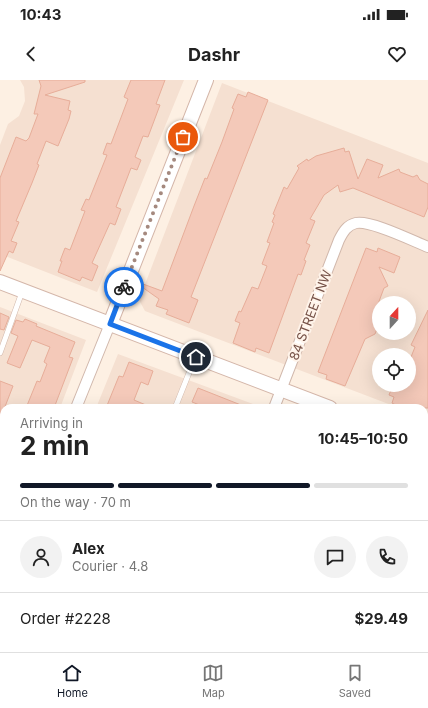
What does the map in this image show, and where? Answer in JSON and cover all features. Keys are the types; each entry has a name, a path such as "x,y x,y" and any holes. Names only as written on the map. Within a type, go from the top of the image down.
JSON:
{"street":[{"path":"78,404 206,80"},
{"name":"84 STREET NW","path":"275,404 342,233 351,225 357,223 370,224 428,247"},
{"path":"0,282 320,404"}],"lane":[{"path":"0,354 23,291"},
{"path":"177,404 196,357"}],"shaded area":[{"path":"20,80 184,80 97,292 0,254 0,145 8,124 19,116 25,101 24,87"},
{"path":"222,83 428,163 428,404 389,404 145,311 139,300"},
{"path":"0,307 86,340 62,404 0,404"},
{"path":"118,354 253,404 98,404"}],"building":[{"path":"39,80 85,80 85,82 45,95 70,101 68,110 71,111 69,119 58,146 46,141 37,164 39,165 16,221 19,222 11,241 17,243 13,253 9,251 0,271 0,178 16,137 26,141 29,138 38,114 34,114 41,86"},
{"path":"131,80 165,80 156,104 160,105 148,137 143,136 135,157 141,160 137,170 131,168 116,207 121,209 115,225 110,223 92,263 98,266 92,281 82,277 80,281 58,272 62,261 60,261 65,248 70,250 85,211 81,210 86,199 89,200 107,155 103,154 107,143 111,144 128,99 124,97"},
{"path":"248,92 268,100 191,297 198,300 189,323 166,314 168,310 156,306 159,299 142,287 143,284 162,291 205,178 207,179 222,142 234,109 232,108 238,94 246,97"},
{"path":"344,148 345,152 349,151 358,179 367,159 383,165 378,178 399,169 400,172 413,177 417,175 420,180 428,184 428,207 424,217 353,188 340,192 338,185 324,195 310,219 315,221 306,243 310,245 304,260 306,261 301,275 298,274 269,353 256,348 255,352 233,343 240,323 235,321 239,311 241,312 252,287 258,289 267,266 262,264 270,243 267,242 274,223 272,222 275,215 273,214 284,187 287,189 299,168 297,166 307,159 308,161 316,156"},
{"path":"366,248 377,252 378,248 400,257 394,273 379,267 388,286 384,288 381,296 372,296 372,336 365,339 345,386 326,379 327,375 318,372"},
{"path":"428,310 428,404 394,404 392,403 394,397 389,395 390,392 416,392 415,347 411,345 413,340 416,340 416,335"},
{"path":"0,313 9,317 4,330 0,329"},
{"path":"25,319 37,324 36,326 75,342 69,357 73,358 56,404 28,404 37,381 40,382 47,364 44,362 50,347 32,340 20,368 7,363 18,336 11,333 16,320 23,322"},
{"path":"129,362 153,371 148,385 141,382 134,400 144,404 108,404 119,376 123,377"},
{"path":"0,381 13,386 6,404 0,404"},
{"path":"198,388 238,404 197,404 192,402"}],"way so far":[{"path":"124,287 183,137"}],"route":[{"path":"124,287 110,324 196,357"}]}
